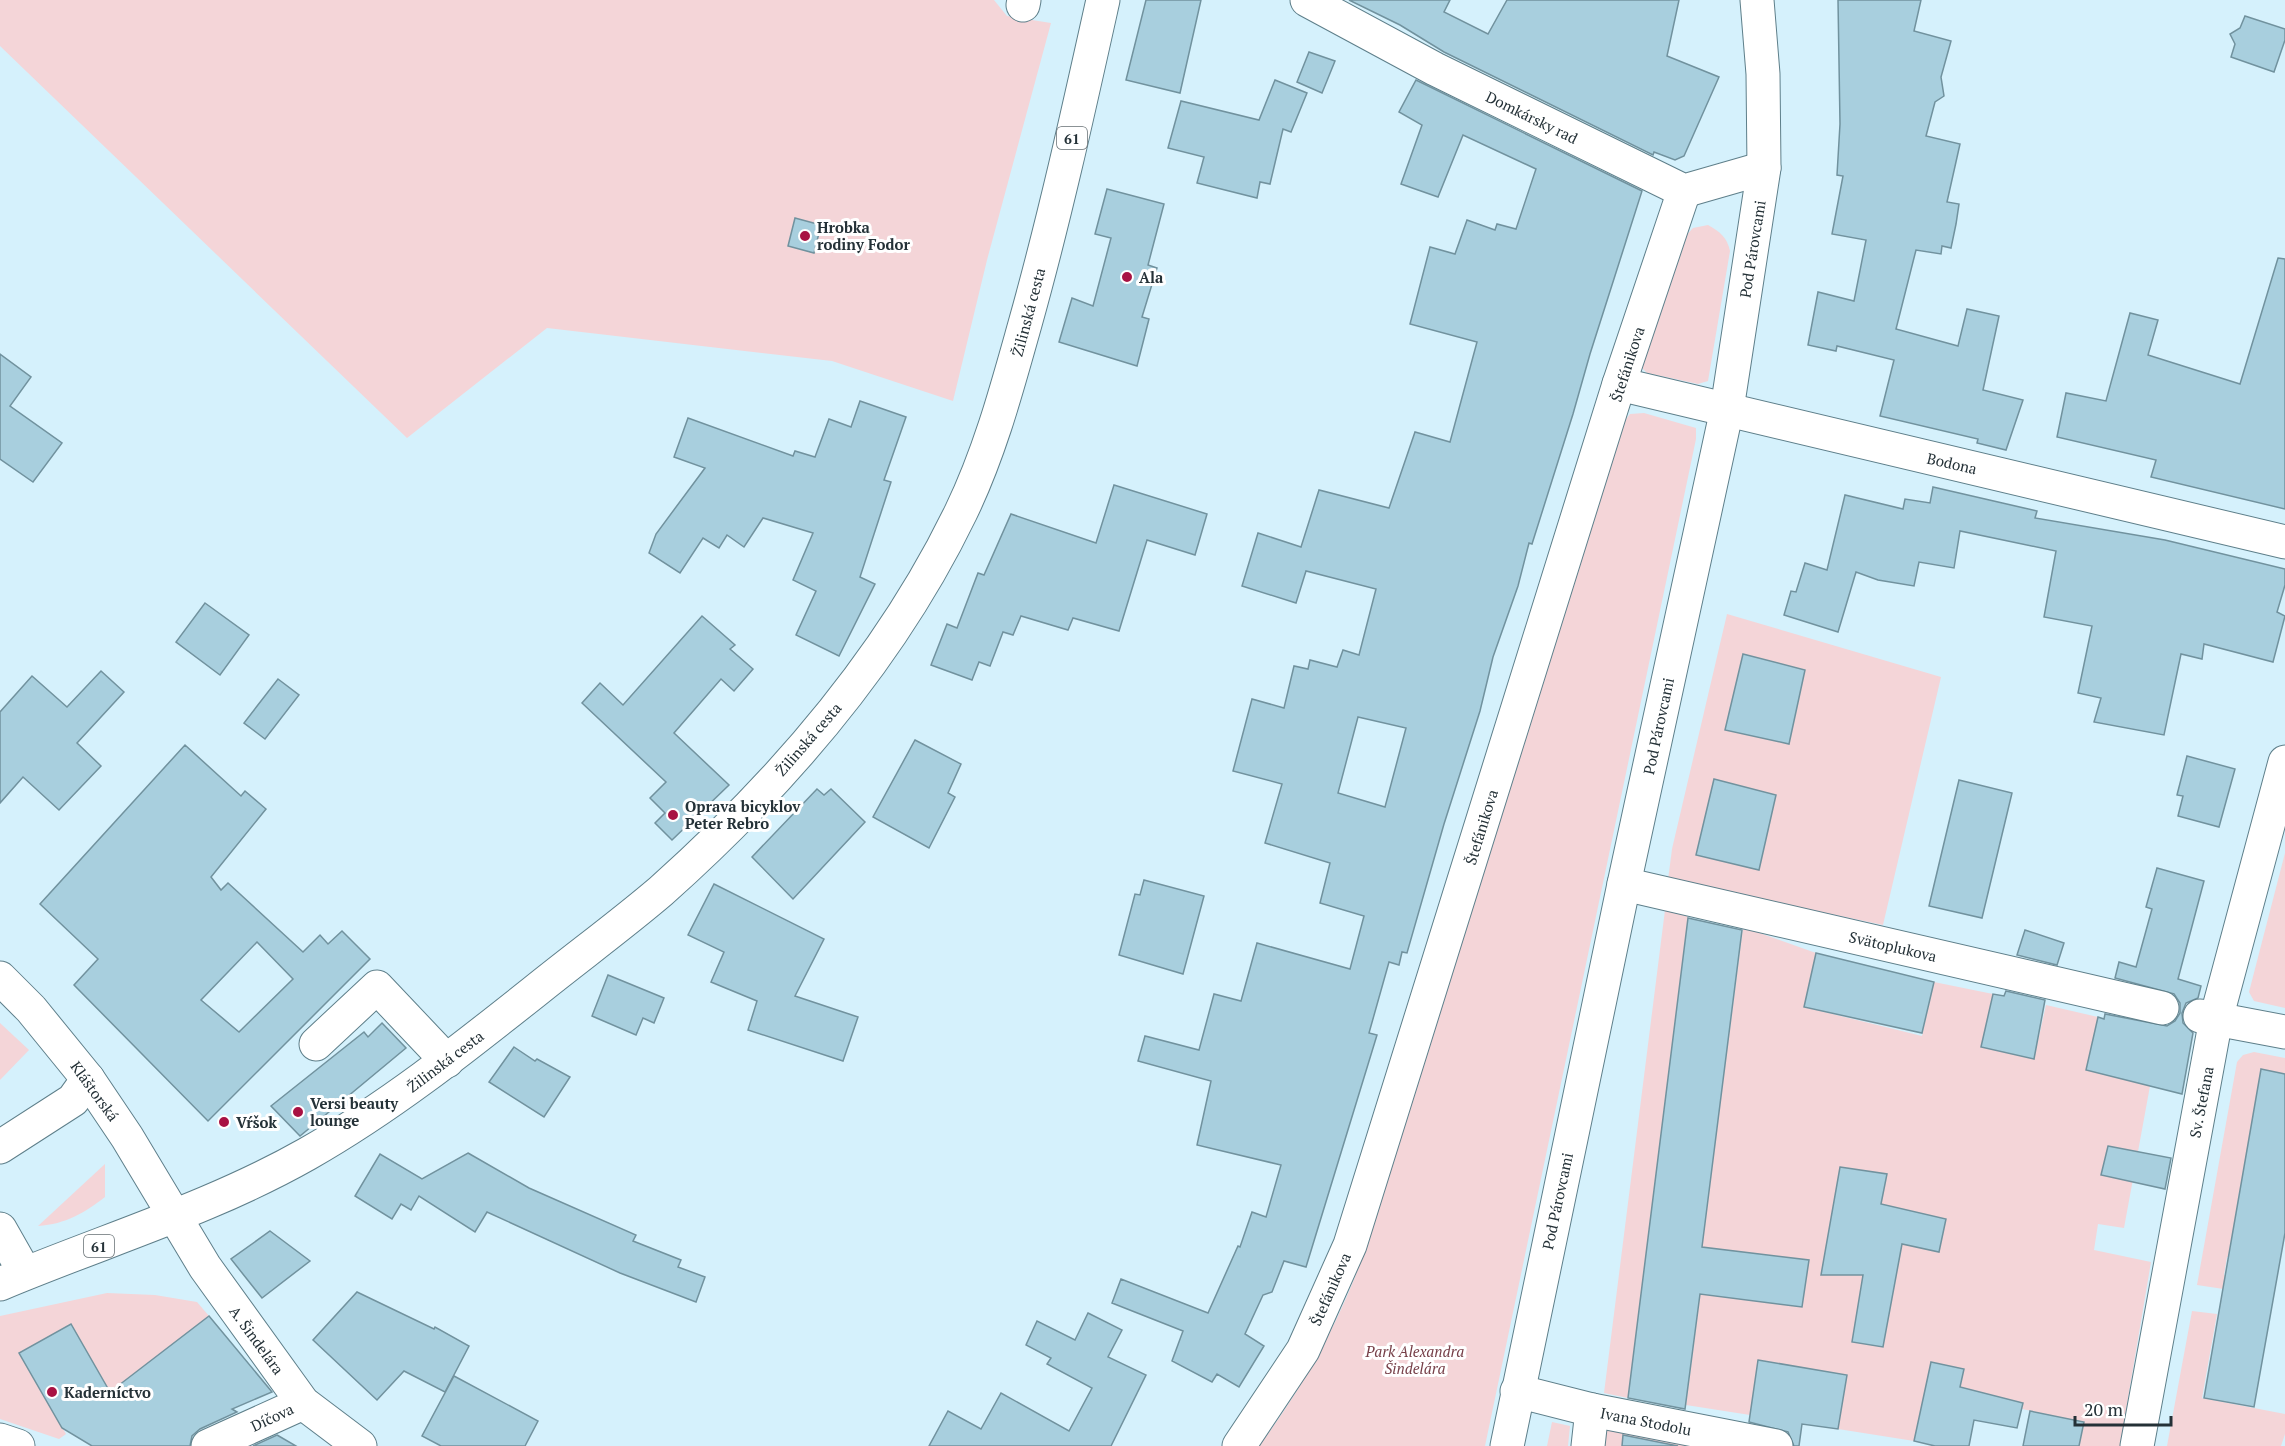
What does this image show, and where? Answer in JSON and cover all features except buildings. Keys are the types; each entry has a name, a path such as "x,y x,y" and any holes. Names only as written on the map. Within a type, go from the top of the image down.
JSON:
{"street":[{"name":"Žilinská cesta","path":"13,1278 173,1217 305,1155 387,1105 447,1061 659,892 700,854 809,739 882,649 949,536 979,471 992,436 1039,275 1103,0"},
{"name":"Domkársky rad","path":"1307,0 1435,69 1684,191"},
{"name":"Pod Párovcami","path":"1507,1446 1624,884 1727,409 1764,168 1763,74 1757,0"},
{"path":"1684,191 1764,168"},
{"name":"Štefánikova","path":"1239,1446 1303,1350 1350,1245 1619,384 1684,191"},
{"name":"Bodona","path":"1619,384 2285,542"},
{"name":"Sv. Štefana","path":"2137,1446 2208,1018 2285,762"},
{"name":"Svätoplukova","path":"1624,884 2162,1008"},
{"name":"Kláštorská","path":"0,978 31,1009 88,1079 127,1137 173,1217"},
{"path":"316,1044 377,987 447,1061"},
{"path":"2208,1018 2285,1032"},
{"path":"0,1148 73,1100 88,1079"},
{"name":"A. Šindelára","path":"173,1217 214,1281 303,1403 360,1446"},
{"path":"0,1229 13,1278"},
{"name":"Ivana Stodolu","path":"1517,1391 1592,1410 1776,1446"},
{"name":"Díčova","path":"208,1446 303,1403"},
{"path":"1588,1446 1592,1410"},
{"path":"0,1440 18,1446"}],"green space":[{"path":"0,0 994,0 1007,16 1051,23 987,260 953,401 832,361 547,328 407,438 0,46"},
{"path":"1708,225 1722,235 1730,251 1708,381 1698,384 1647,373 1642,368 1644,358 1681,241 1693,228"},
{"name":"Park Alexandra Šindelára","path":"1644,413 1696,428 1696,439 1485,1446 1259,1446 1313,1364 1355,1277 1623,423 1630,414"},
{"path":"1727,614 1941,677 1883,925 1668,880 1672,849"},
{"path":"2285,853 2285,1008 2254,1001 2249,992"},
{"path":"1665,910 1688,915 1676,1023 1730,1029 1743,927 1816,953 1804,1007 1922,1036 1934,982 1993,994 1981,1047 2034,1059 2046,1005 2098,1017 2086,1070 2150,1086 2124,1228 2098,1224 2094,1250 2151,1262 2120,1446 2079,1446 2083,1422 2022,1409 2023,1403 1990,1395 1959,1395 1964,1369 1932,1362 1914,1441 1838,1429 1847,1375 1759,1360 1750,1415 1686,1405 1694,1344 1637,1334 1628,1398 1604,1393"},
{"path":"0,1023 29,1050 0,1080"},
{"path":"2254,1052 2285,1058 2285,1200 2239,1192 2224,1275 2276,1285 2270,1296 2197,1285 2237,1062 2243,1055"},
{"path":"105,1164 105,1197 74,1217 38,1226"},
{"path":"107,1293 155,1295 197,1302 209,1316 122,1384 109,1390 71,1324 19,1353 66,1434 59,1439 0,1419 0,1316"},
{"path":"2192,1311 2217,1314 2202,1398 2285,1414 2285,1434 2281,1446 2167,1446"},
{"path":"1552,1422 1570,1426 1568,1446 1547,1446"},
{"path":"1601,1426 1702,1446 1599,1446"}],"place":[{"name":"Hrobka rodiny Fodor","path":"805,236"},
{"name":"Ala","path":"1127,277"},
{"name":"Oprava bicyklov Peter Rebro","path":"673,815"},
{"name":"Versi beauty lounge","path":"298,1112"},
{"name":"Vŕšok","path":"224,1122"},
{"name":"Kaderníctvo","path":"52,1392"}]}
